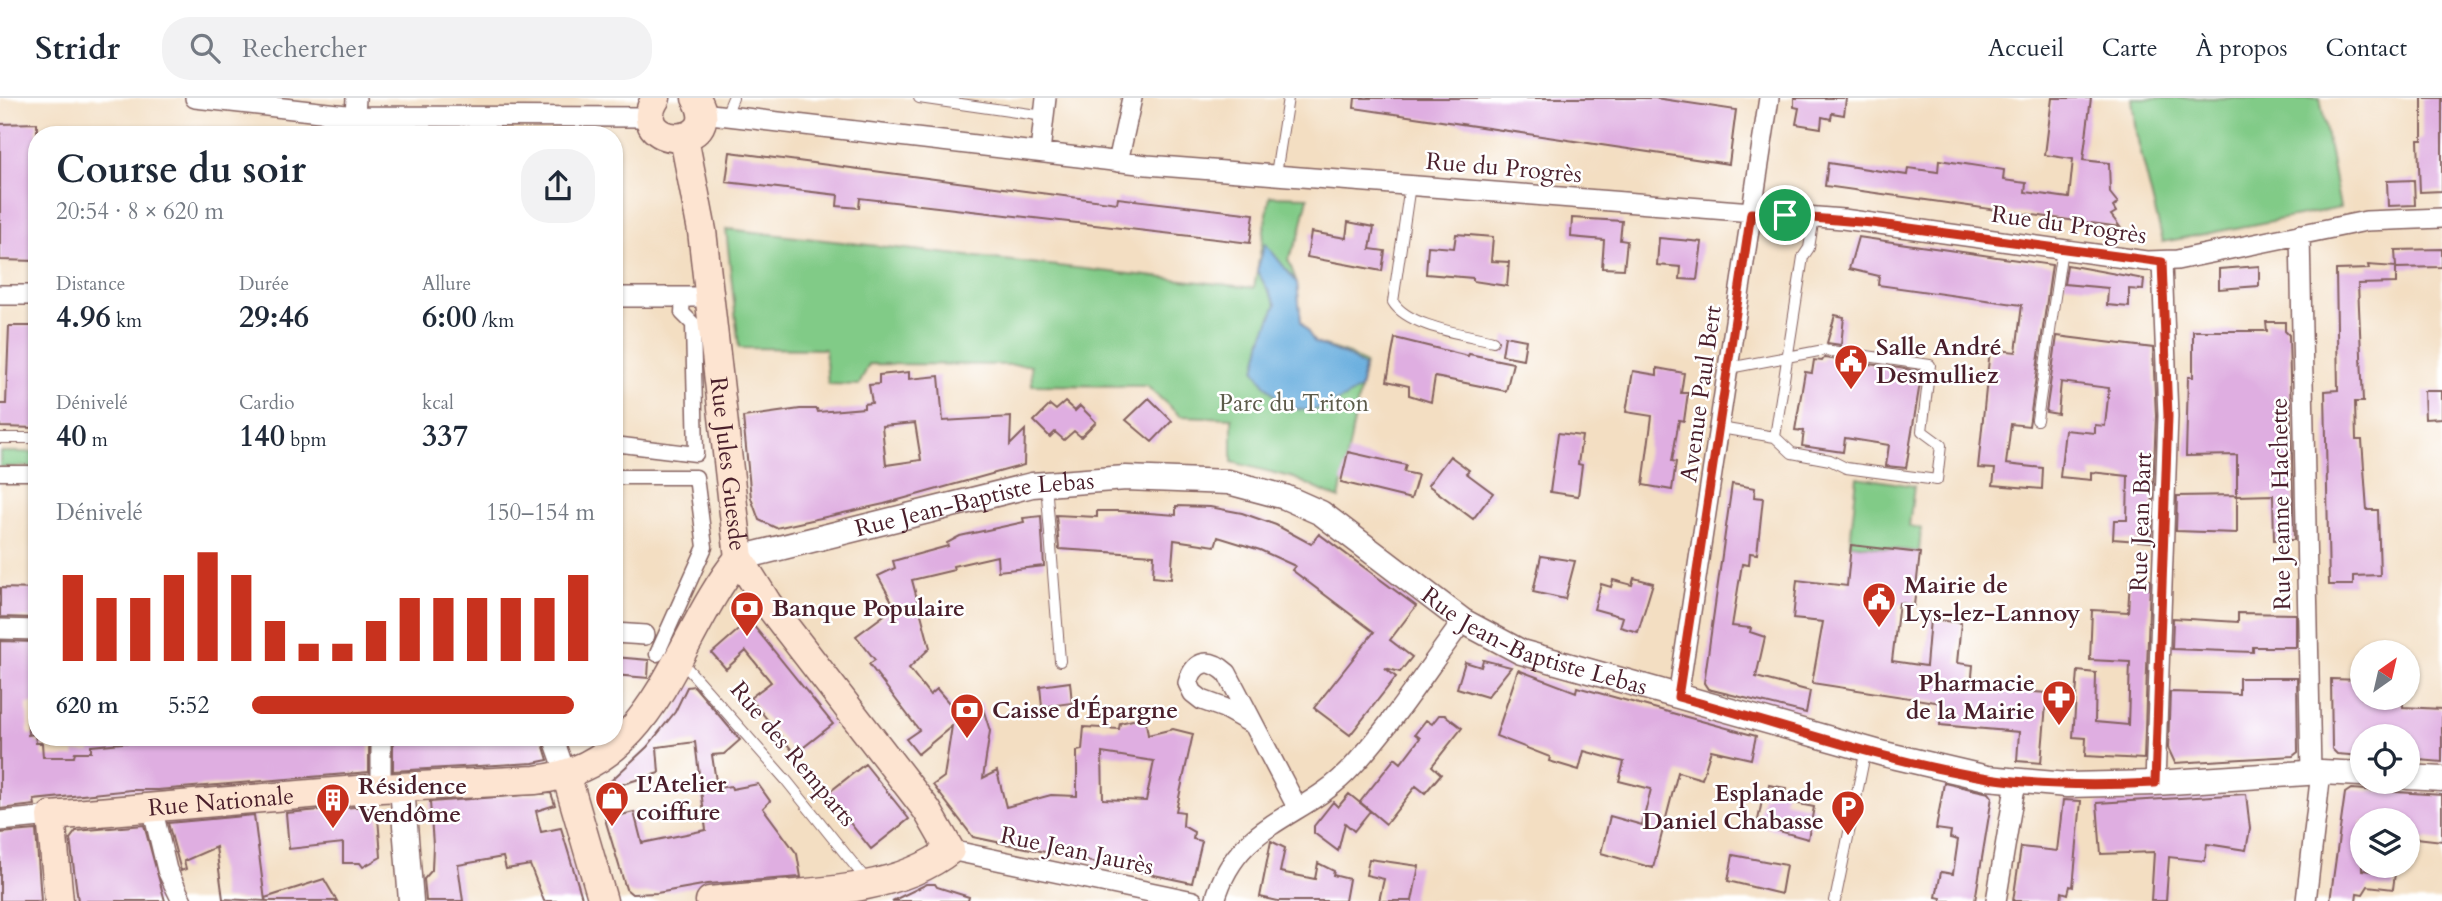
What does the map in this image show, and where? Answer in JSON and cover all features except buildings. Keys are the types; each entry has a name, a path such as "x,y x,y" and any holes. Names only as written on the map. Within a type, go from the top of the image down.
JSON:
{"main road":[{"path":"654,108 662,135 684,138 697,129 714,106"},
{"name":"Rue Jules Guesde","path":"684,138 702,231 696,297 738,558 766,603 927,810 950,850"},
{"name":"Rue Nationale","path":"623,741 632,733 667,656 738,558"},
{"name":"Rue Nationale","path":"51,816 391,788 535,780 566,774 609,754 618,746"},
{"path":"566,774 604,901"},
{"path":"51,816 59,901"},
{"path":"710,901 868,883 924,868 950,850"}],"street":[{"path":"195,98 356,107 654,108"},
{"path":"1118,162 1132,98"},
{"name":"Avenue Paul Bert","path":"1678,697 1769,98"},
{"name":"Rue du Progrès","path":"714,106 1118,162 1814,217 2162,262 2366,221 2442,218"},
{"path":"1040,152 1045,107"},
{"name":"Rue Jeanne Hachette","path":"2300,234 2316,772 2306,901"},
{"name":"Rue Jean Bart","path":"2155,783 2168,443 2168,355 2162,262"},
{"path":"0,295 28,295"},
{"path":"623,297 696,297"},
{"path":"667,656 705,547 696,477 693,324 682,313 696,297"},
{"path":"623,445 695,454"},
{"path":"0,473 28,473"},
{"path":"623,477 696,477"},
{"name":"Rue Jean-Baptiste Lebas","path":"738,558 1045,483 1114,478 1196,478 1228,482 1272,492 1328,518 1463,621 1505,645 1537,658 1866,749 1945,769 2016,781 2087,786 2316,772 2350,773"},
{"path":"1214,901 1222,878 1237,855 1263,830 1354,766 1463,621"},
{"path":"0,629 28,630"},
{"path":"623,634 645,635"},
{"path":"1254,725 1297,807"},
{"path":"383,746 411,901"},
{"path":"556,746 566,774"},
{"path":"2420,778 2442,779"},
{"path":"1996,901 2016,781"},
{"path":"152,807 167,870 182,901"},
{"name":"Rue Nationale","path":"0,821 51,816"},
{"name":"Rue Jean Jaurès","path":"950,850 1193,901"}],"lane":[{"path":"919,98 1045,107"},
{"path":"1276,174 1288,98"},
{"path":"1410,185 1393,302 1399,311 1434,327 1493,341"},
{"path":"1775,437 1803,257 1809,248 1814,217"},
{"path":"2037,421 2062,249"},
{"path":"1720,428 1775,437 1792,453 1830,460 1846,468 1937,480 1941,445 1922,431 1930,365 1824,350 1729,368"},
{"path":"0,438 28,438"},
{"path":"1045,483 1060,660"},
{"name":"Rue des Remparts","path":"667,656 786,780 868,883"},
{"path":"1835,901 1866,749"}],"green space":[{"path":"2132,98 2320,98 2340,208 2163,242 2136,133"},
{"name":"Parc du Triton","path":"1270,196 1308,197 1299,237 1288,259 1297,283 1301,322 1315,343 1349,354 1365,364 1339,499 1294,478 1232,462 1232,418 1180,416 1147,386 1032,385 1031,365 869,364 859,385 828,384 825,349 739,348 726,229 1254,288"},
{"path":"0,452 28,452 28,467 0,467"},
{"path":"1857,477 1914,486 1909,526 1921,528 1919,552 1850,544"}],"water":[{"path":"1265,243 1297,283 1301,322 1315,343 1348,356 1364,367 1360,389 1328,406 1302,410 1290,406 1278,399 1255,370 1262,339 1276,304 1257,271"}],"place":[{"name":"Salle André Desmulliez","path":"1851,391"},
{"name":"Mairie de Lys-lez-Lannoy","path":"1879,629"},
{"name":"Banque Populaire","path":"747,638"},
{"name":"Pharmacie de la Mairie","path":"2059,727"},
{"name":"Caisse d'Épargne","path":"967,740"},
{"name":"L'Atelier coiffure","path":"612,828"},
{"name":"Résidence Vendôme","path":"333,830"},
{"name":"Esplanade Daniel Chabasse","path":"1848,837"}],"route":[{"path":"1751,213 1785,215 1843,219 2124,259 2162,262 2168,355 2168,416 2155,783 2087,786 1987,778 1884,754 1678,697 1707,520 1751,213"}]}
